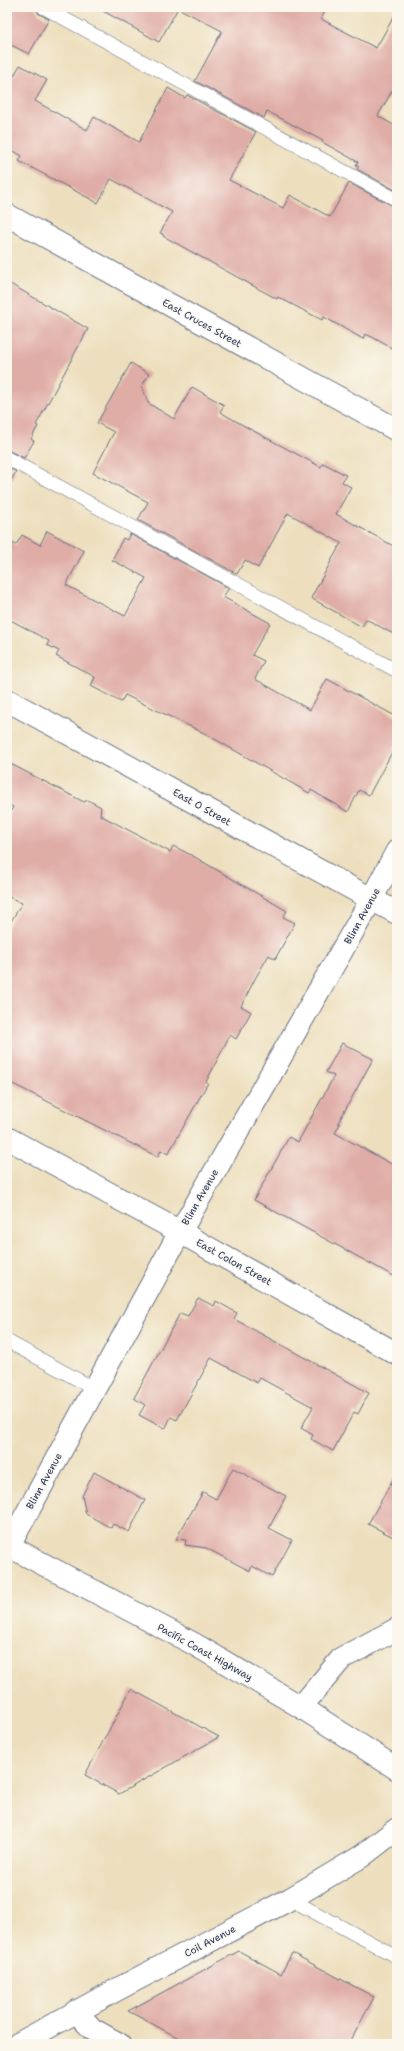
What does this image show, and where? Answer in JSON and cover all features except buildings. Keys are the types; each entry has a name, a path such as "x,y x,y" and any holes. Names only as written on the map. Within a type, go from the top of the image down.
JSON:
{"main road":[{"name":"East Cruces Street","path":"7,215 397,430"},
{"name":"East O Street","path":"7,700 397,913"},
{"name":"Blinn Avenue","path":"8,1545 180,1232 371,900 397,851"},
{"name":"East Colon Street","path":"7,1138 180,1232 397,1354"},
{"name":"Pacific Coast Highway","path":"8,1545 194,1644 301,1707 397,1769"},
{"path":"301,1707 342,1658 397,1628"},
{"name":"Coil Avenue","path":"18,2044 76,2011 290,1899 362,1856 397,1829"},
{"path":"76,2011 92,2028 119,2044"}],"lane":[{"path":"43,7 397,200"},
{"path":"7,458 397,671"},
{"path":"7,1341 95,1389"},
{"path":"290,1899 397,1958"}]}
